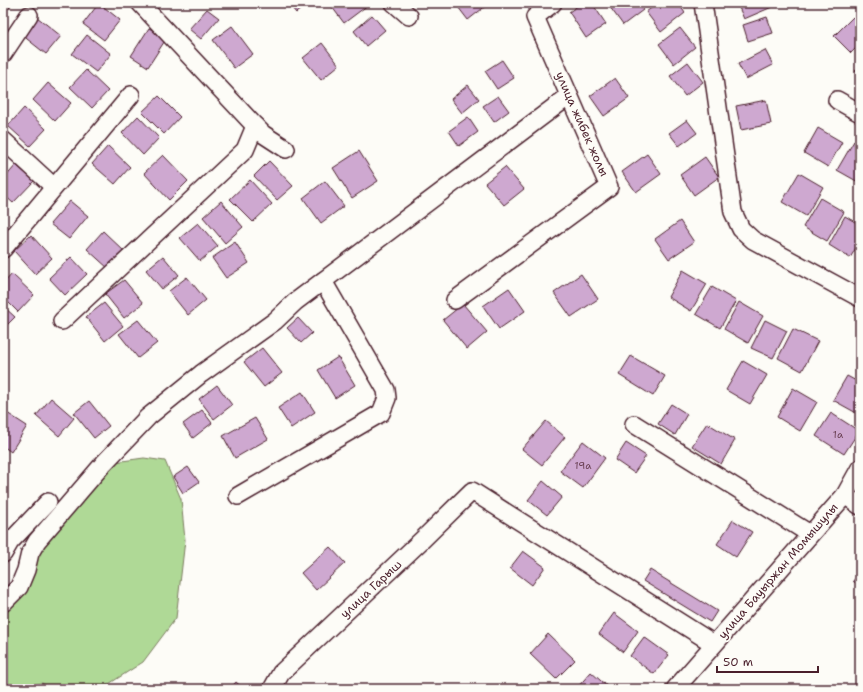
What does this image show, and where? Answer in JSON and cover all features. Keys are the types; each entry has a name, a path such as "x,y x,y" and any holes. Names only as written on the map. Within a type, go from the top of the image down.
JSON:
{"street":[{"path":"140,3 255,126 263,134 286,149"},
{"path":"394,3 409,16"},
{"name":"улица жибек жолы","path":"455,300 609,186 535,17 553,3"},
{"path":"703,3 733,212 741,229 753,240 860,298"},
{"path":"3,54 29,15"},
{"path":"3,249 131,95"},
{"path":"3,603 19,587 26,570 30,553 37,541 104,463 148,417 201,374 275,321 295,302 569,96"},
{"path":"837,100 860,113"},
{"path":"62,321 245,150 255,126"},
{"path":"3,140 54,187"},
{"path":"238,496 381,413 387,398 386,390 323,281"},
{"path":"634,424 810,534"},
{"name":"улица Бауыржан Момышулы","path":"679,688 714,644 845,495 860,468"},
{"name":"улица Гарыш","path":"272,689 281,673 472,491 714,644"},
{"path":"845,495 860,506"},
{"path":"3,554 10,542 48,502"}],"green space":[{"path":"144,458 165,461 181,499 185,540 176,618 143,662 101,689 51,689 42,683 18,689 3,689 3,609 46,541 115,462"}],"building":[{"path":"3,3 13,3 3,15"},
{"path":"99,3 120,20 104,40 83,24"},
{"path":"288,3 308,3 296,13"},
{"path":"329,3 366,3 368,5 344,23"},
{"path":"455,3 485,3 487,5 468,20"},
{"path":"582,3 592,3 606,24 586,38 569,12"},
{"path":"607,3 637,3 643,10 623,25"},
{"path":"658,3 678,3 685,13 661,32 646,12"},
{"path":"737,3 770,3 772,7 744,19"},
{"path":"207,9 219,18 201,39 189,29"},
{"path":"372,15 385,30 366,46 354,31"},
{"path":"37,17 61,36 46,54 22,35"},
{"path":"767,17 773,33 748,41 743,25"},
{"path":"853,17 860,24 860,44 851,53 834,36"},
{"path":"232,26 253,54 234,68 213,40"},
{"path":"149,28 166,39 148,67 131,56"},
{"path":"680,28 695,47 674,64 659,44"},
{"path":"87,35 111,54 96,72 72,54"},
{"path":"322,43 339,65 321,80 303,58"},
{"path":"765,50 773,65 746,79 738,64"},
{"path":"502,60 514,78 497,89 485,71"},
{"path":"688,62 703,82 685,96 670,76"},
{"path":"860,66 860,77 855,71"},
{"path":"86,70 108,91 92,108 70,87"},
{"path":"615,78 629,98 604,116 590,96"},
{"path":"48,83 71,103 55,121 33,100"},
{"path":"468,85 479,99 462,113 451,99"},
{"path":"159,96 180,117 164,134 142,112"},
{"path":"498,96 509,111 494,122 483,106"},
{"path":"766,100 771,124 741,130 736,106"},
{"path":"24,108 46,129 30,146 8,126"},
{"path":"138,116 159,138 143,155 122,133"},
{"path":"468,117 478,132 459,146 449,131"},
{"path":"687,120 697,133 679,146 669,133"},
{"path":"818,128 842,142 828,167 804,153"},
{"path":"854,141 860,145 860,183 837,170"},
{"path":"108,146 130,167 115,184 92,164"},
{"path":"359,151 378,181 352,198 333,168"},
{"path":"647,154 661,174 636,192 622,172"},
{"path":"163,155 188,181 169,200 144,173"},
{"path":"705,157 719,177 694,195 680,175"},
{"path":"269,161 293,186 277,200 254,176"},
{"path":"16,165 34,181 13,203 3,194 3,180"},
{"path":"505,167 524,189 504,205 485,183"},
{"path":"799,173 823,187 806,216 782,202"},
{"path":"250,180 272,204 253,222 230,199"},
{"path":"325,181 344,206 321,223 303,198"},
{"path":"820,198 844,212 827,241 803,227"},
{"path":"70,201 88,216 69,239 50,224"},
{"path":"221,201 243,227 225,243 203,217"},
{"path":"845,216 860,225 860,241 850,258 829,245"},
{"path":"680,221 694,242 669,259 655,239"},
{"path":"198,223 218,246 200,261 180,238"},
{"path":"103,231 125,252 109,269 87,249"},
{"path":"31,235 52,258 35,274 14,251"},
{"path":"235,242 249,263 226,278 212,258"},
{"path":"163,256 179,275 162,289 146,270"},
{"path":"71,257 87,274 65,295 49,278"},
{"path":"683,270 707,284 691,311 668,297"},
{"path":"12,274 34,295 18,312 3,297 3,284"},
{"path":"581,274 598,299 571,317 554,293"},
{"path":"187,277 206,300 188,315 169,291"},
{"path":"124,280 143,303 124,318 105,294"},
{"path":"712,287 736,301 720,328 696,314"},
{"path":"509,288 525,311 499,329 483,306"},
{"path":"739,302 763,316 748,343 724,329"},
{"path":"104,303 123,326 105,341 86,317"},
{"path":"463,304 487,332 467,349 443,320"},
{"path":"3,306 15,317 3,329"},
{"path":"298,318 312,333 301,343 287,328"},
{"path":"138,320 157,343 138,358 119,334"},
{"path":"765,320 787,331 773,358 751,348"},
{"path":"793,329 818,341 802,371 778,358"},
{"path":"262,348 282,373 264,387 244,362"},
{"path":"631,356 665,376 653,396 619,375"},
{"path":"338,357 355,385 335,398 318,370"},
{"path":"743,361 767,375 750,404 726,390"},
{"path":"847,376 860,383 860,415 833,400"},
{"path":"217,385 232,405 214,419 199,399"},
{"path":"793,388 817,402 800,431 777,417"},
{"path":"302,392 315,412 291,428 278,408"},
{"path":"51,398 74,418 59,436 36,416"},
{"path":"89,401 109,426 94,438 74,413"},
{"path":"671,404 687,414 675,435 658,424"},
{"path":"202,410 212,423 193,438 183,424"},
{"path":"7,413 27,426 11,452 3,446 3,420"},
{"path":"831,413 859,431 844,454 816,436"},
{"path":"255,418 268,439 235,458 223,436"},
{"path":"546,421 565,437 542,465 522,449"},
{"path":"707,423 735,440 721,464 692,446"},
{"path":"583,441 605,458 583,488 560,471"},
{"path":"626,443 646,456 634,473 615,460"},
{"path":"188,467 199,482 183,493 173,477"},
{"path":"543,481 562,497 547,515 528,500"},
{"path":"733,520 752,532 736,557 717,544"},
{"path":"330,547 345,563 316,590 301,573"},
{"path":"523,551 545,567 532,585 510,568"},
{"path":"650,570 717,611 710,622 643,581"},
{"path":"860,572 860,586 853,581"},
{"path":"614,613 638,631 623,652 599,634"},
{"path":"548,634 575,660 556,679 530,654"},
{"path":"644,637 669,655 654,674 630,656"},
{"path":"591,672 610,689 576,689"},
{"path":"236,682 244,689 230,689"}]}
